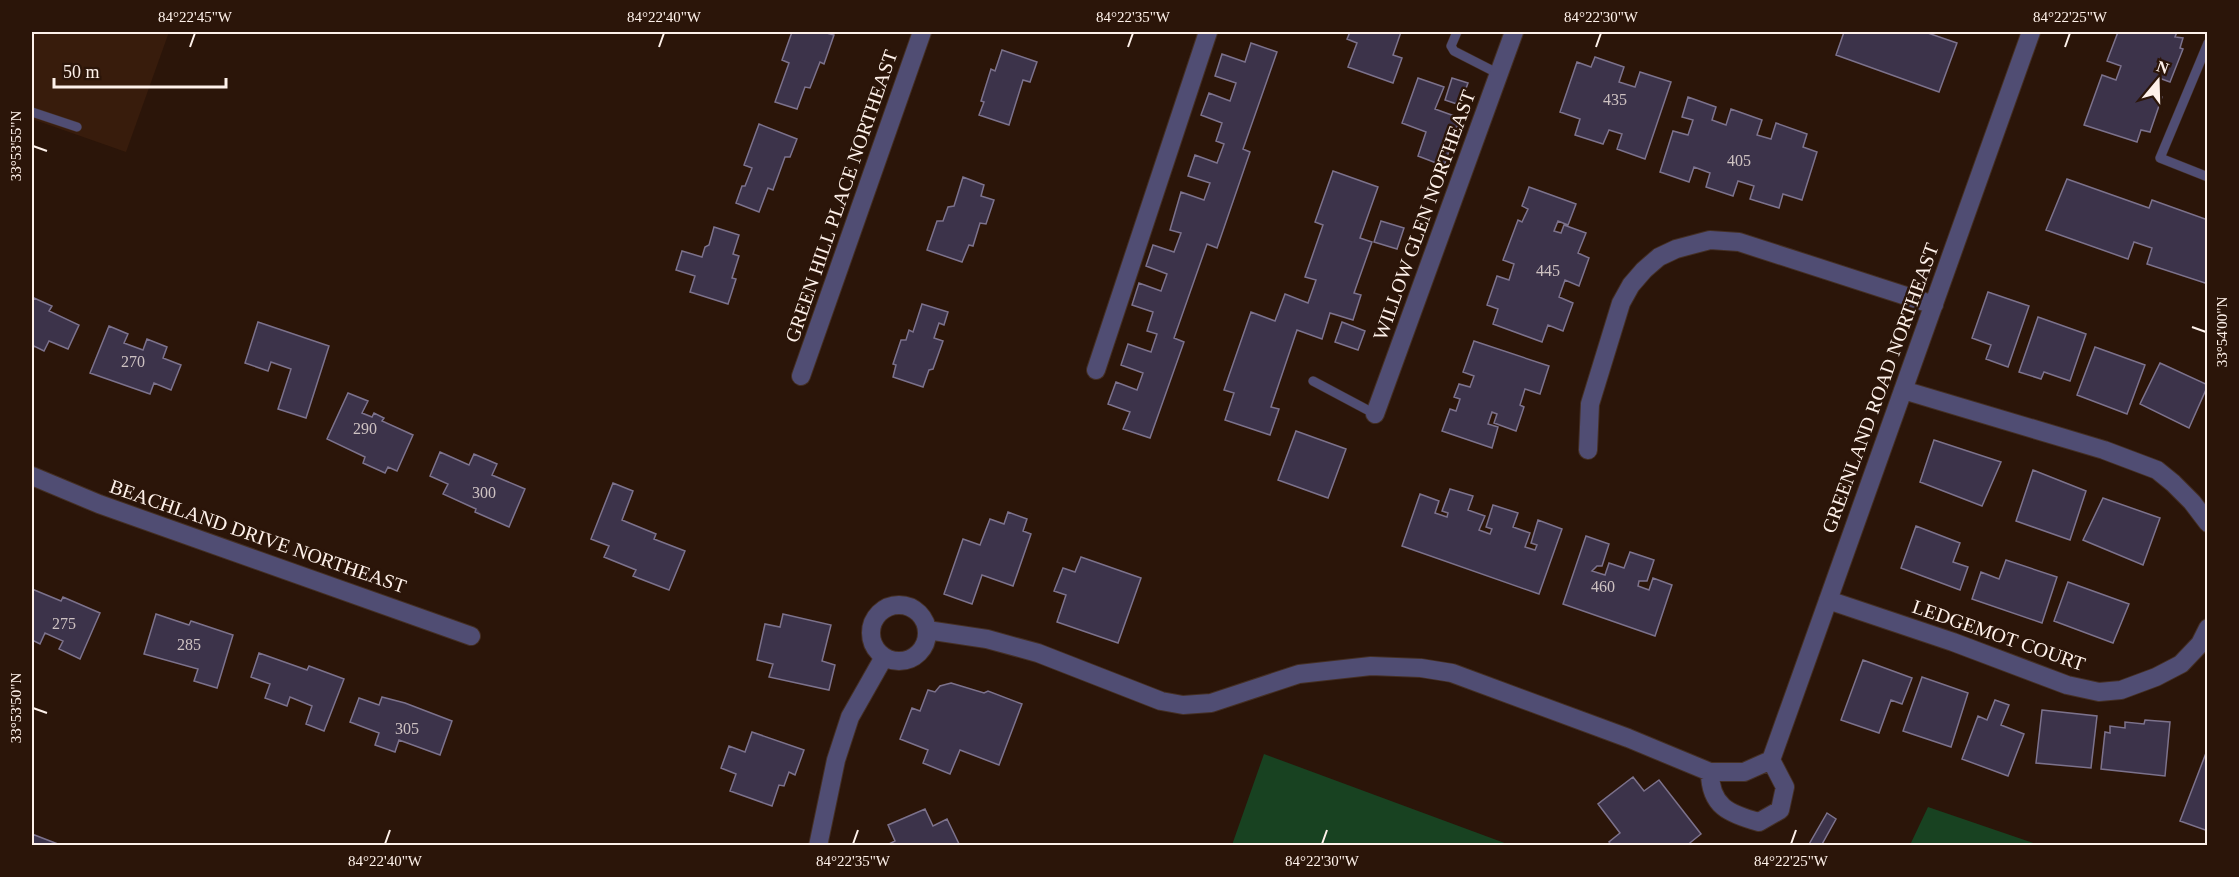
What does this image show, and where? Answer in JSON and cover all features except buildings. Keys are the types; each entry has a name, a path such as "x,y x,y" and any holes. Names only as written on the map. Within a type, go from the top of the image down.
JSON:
{"street":[{"name":"GREEN HILL PLACE NORTHEAST","path":"801,376 922,32"},
{"path":"1096,370 1208,32"},
{"name":"WILLOW GLEN NORTHEAST","path":"1376,414 1514,32"},
{"name":"GREENLAND ROAD NORTHEAST","path":"1771,760 2031,32"},
{"path":"1588,450 1590,404 1621,303 1631,285 1644,270 1659,257 1676,249 1710,240 1739,242 1934,305"},
{"path":"1903,390 2104,450 2157,470 2192,502 2208,523"},
{"name":"BEACHLAND DRIVE NORTHEAST","path":"32,476 99,504 471,636"},
{"name":"LEDGEMOT COURT","path":"1828,600 1953,642 2067,685 2099,692 2121,690 2156,677 2181,664 2200,644 2208,628"},
{"path":"898,604 908,606 918,612 927,630 922,650 914,657 904,661 894,661 884,657 871,641 870,631 879,612 898,604"},
{"path":"927,630 987,639 1038,652 1161,701 1183,705 1211,703 1299,674 1360,667 1421,668 1452,673 1628,738 1710,772 1744,772 1771,760 1785,787 1780,810 1759,822 1734,815 1717,801 1710,785 1710,772"},
{"path":"818,846 836,760 850,717 884,657"}],"lane":[{"path":"1457,32 1451,46 1454,51 1499,74"},
{"path":"2208,43 2160,158 2208,177"},
{"path":"32,112 76,127"},
{"path":"1313,381 1376,414"}],"shaded area":[{"path":"32,32 169,32 126,152 32,119"}],"green space":[{"path":"1264,754 1510,845 1232,845"},
{"path":"1928,807 2039,845 1910,845"}]}
